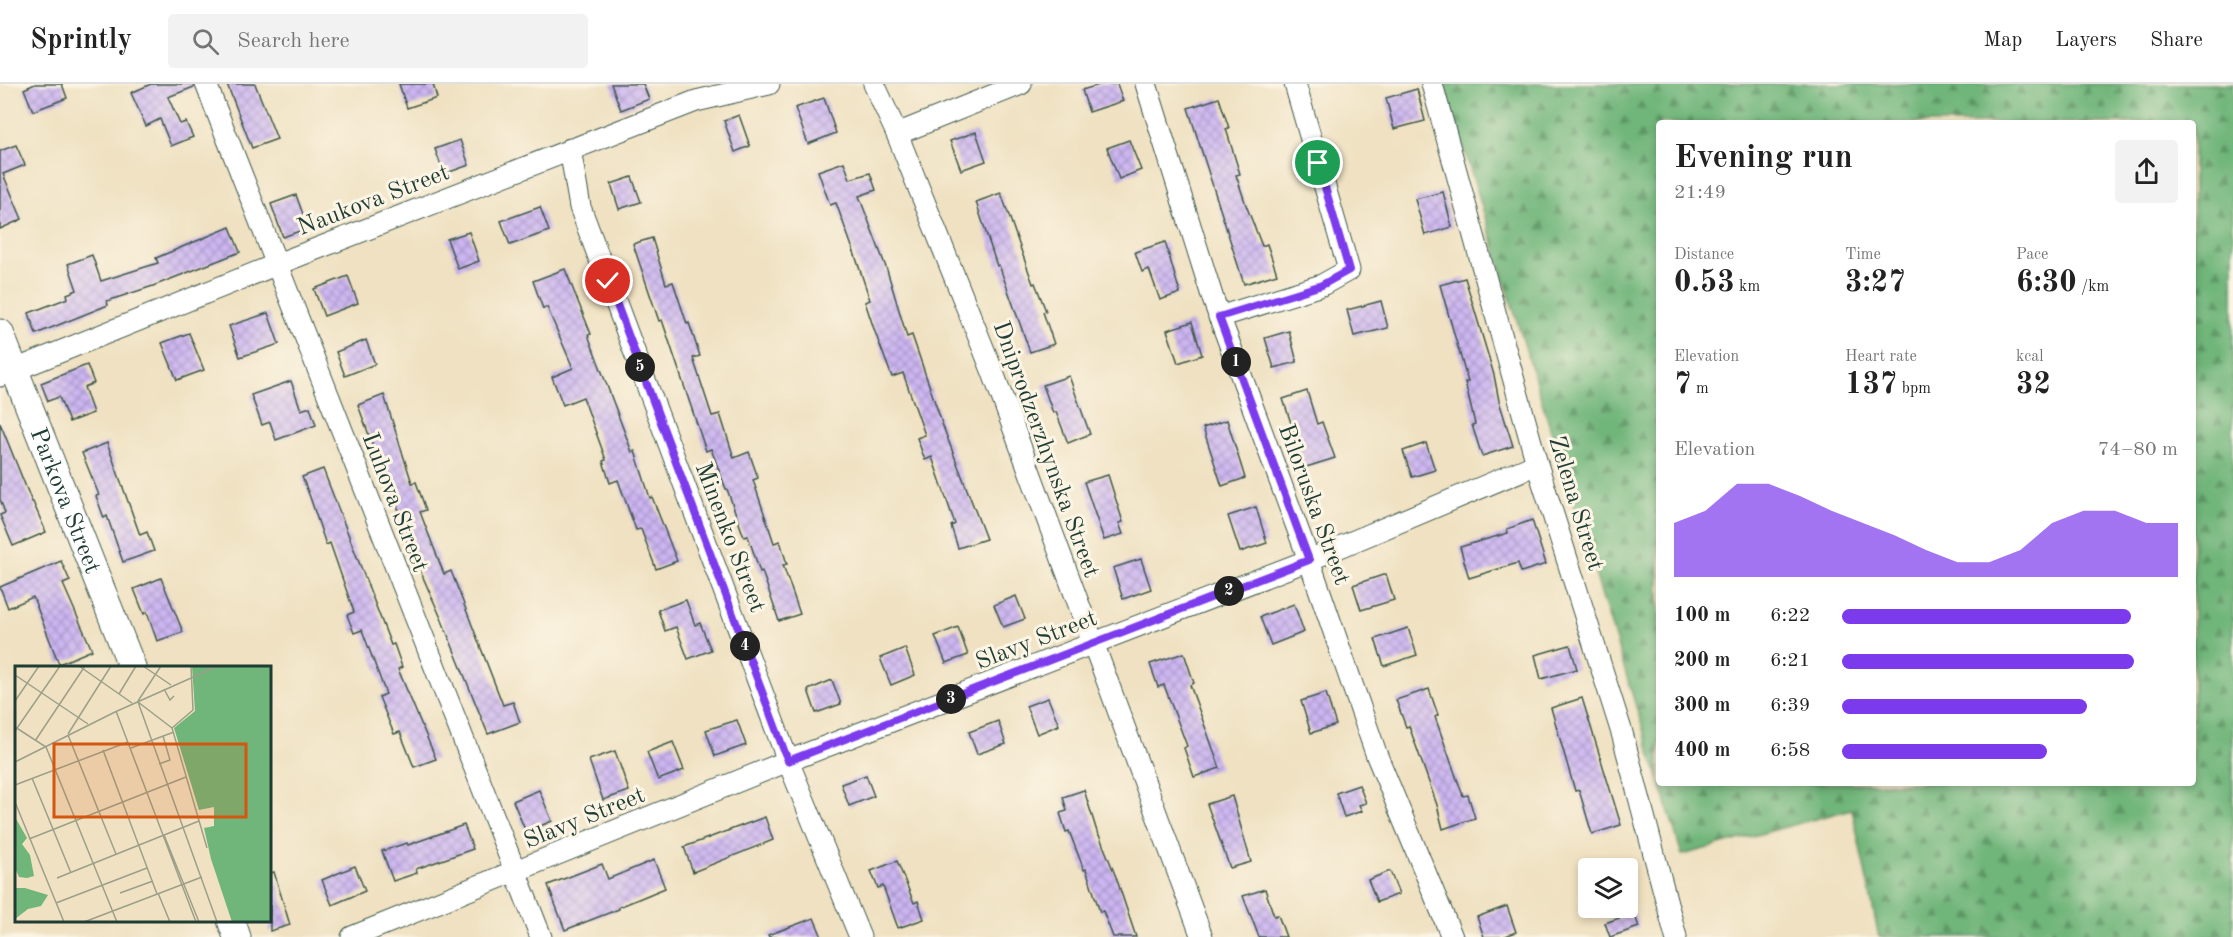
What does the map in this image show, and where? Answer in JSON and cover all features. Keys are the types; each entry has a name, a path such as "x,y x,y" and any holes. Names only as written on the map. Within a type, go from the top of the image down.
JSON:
{"street":[{"name":"Luhova Street","path":"206,84 541,937"},
{"name":"Naukova Street","path":"8,373 276,265 696,101 769,84"},
{"name":"Dniprodzerzhynska Street","path":"874,84 897,134 992,370 1202,937"},
{"path":"897,134 1021,84"},
{"name":"Biloruska Street","path":"1146,84 1219,317 1309,560 1377,756 1452,937"},
{"path":"1219,317 1322,285 1349,270 1295,84"},
{"name":"Zelena Street","path":"1432,84 1537,464 1622,733 1676,937"},
{"name":"Minenko Street","path":"570,149 580,207 788,761 860,937"},
{"name":"Parkova Street","path":"0,333 8,373 132,666"},
{"name":"Slavy Street","path":"352,937 788,761 1309,560 1537,464"},
{"path":"231,922 237,937"}],"green space":[{"path":"1444,84 2233,84 2233,937 1879,937 1852,809 1682,855 1661,786 2196,786 2196,120 1656,120 1656,771"}],"building":[{"path":"35,84 62,84 67,98 33,111 24,89"},
{"path":"151,84 194,84 194,87 168,97 180,124 186,122 193,137 171,146 160,119 146,126 131,93"},
{"path":"227,84 255,84 277,139 252,148"},
{"path":"399,84 433,84 437,98 407,108"},
{"path":"611,84 643,84 649,99 621,110"},
{"path":"1102,84 1117,84 1123,101 1089,112 1082,90"},
{"path":"1417,89 1425,121 1394,129 1386,98"},
{"path":"824,98 836,133 808,144 795,108"},
{"path":"1219,98 1240,174 1236,175 1262,246 1267,244 1277,274 1244,284 1188,108"},
{"path":"739,115 750,146 735,152 724,121"},
{"path":"976,132 986,161 961,170 950,141"},
{"path":"460,140 469,165 444,174 435,149"},
{"path":"1129,140 1141,170 1119,179 1107,148"},
{"path":"16,145 25,165 3,174 22,219 0,229 0,151"},
{"path":"844,162 850,179 870,173 876,190 859,196 887,270 907,337 912,335 944,429 986,539 958,548 951,526 955,524 932,457 925,460 917,438 925,435 903,373 892,377 875,332 865,302 870,300 855,255 836,203 830,205 818,171"},
{"path":"632,177 641,202 619,209 611,184"},
{"path":"1443,192 1452,227 1425,235 1415,199"},
{"path":"1001,193 1033,284 1035,283 1046,311 1043,312 1054,344 1030,352 999,265 997,266 976,202"},
{"path":"296,195 308,228 283,237 271,204"},
{"path":"540,207 549,231 510,245 501,221"},
{"path":"230,227 240,252 153,286 107,301 108,305 36,334 29,313 68,298 67,294 77,290 68,264 92,255 101,281 158,263 156,258"},
{"path":"469,232 479,261 458,269 447,239"},
{"path":"652,238 666,284 673,282 687,324 689,323 700,356 693,358 712,416 720,414 734,458 749,452 758,478 753,480 774,543 780,541 787,564 783,565 800,614 779,621 762,571 760,572 748,536 744,537 711,449 706,451 662,320 659,321 633,244"},
{"path":"1165,242 1180,293 1160,300 1149,269 1142,272 1135,252"},
{"path":"565,269 591,334 588,335 632,452 635,451 650,498 652,497 677,561 656,569 641,529 636,530 618,480 610,483 603,461 606,460 583,397 563,405 552,377 573,368 547,307 543,309 533,281"},
{"path":"348,276 358,303 324,316 314,289"},
{"path":"1465,278 1513,446 1482,456 1472,425 1475,424 1465,382 1468,382 1440,285"},
{"path":"1381,301 1388,328 1354,336 1347,310"},
{"path":"268,313 279,344 240,357 229,326"},
{"path":"1192,322 1202,355 1178,363 1167,330"},
{"path":"1289,331 1297,362 1274,368 1265,338"},
{"path":"189,333 204,370 177,380 162,343"},
{"path":"366,340 375,364 345,376 336,352"},
{"path":"87,365 94,383 84,387 93,413 69,422 59,397 48,401 41,383"},
{"path":"1069,376 1090,434 1068,443 1056,412 1053,413 1043,385"},
{"path":"291,381 301,410 310,407 316,425 276,440 270,422 262,425 251,395"},
{"path":"1307,391 1317,424 1322,422 1335,458 1303,468 1283,399"},
{"path":"384,395 412,483 416,482 426,510 420,512 444,574 451,571 503,705 513,702 520,722 488,734 441,618 418,566 415,567 405,539 409,538 358,405"},
{"path":"1227,420 1245,478 1222,486 1203,428"},
{"path":"0,423 46,532 13,546 0,515 5,513 0,499"},
{"path":"107,443 140,535 147,532 154,551 123,562 107,516 104,518 96,496 99,495 82,453"},
{"path":"1426,443 1435,470 1412,477 1403,451"},
{"path":"323,469 391,645 394,644 402,667 398,669 436,759 414,767 400,732 394,734 379,697 386,694 362,630 354,633 347,615 354,612 330,543 326,545 302,477"},
{"path":"1108,475 1123,522 1119,523 1123,534 1104,540 1084,482"},
{"path":"1256,507 1267,543 1240,552 1228,516"},
{"path":"1532,520 1546,564 1521,572 1518,563 1469,578 1460,547 1508,533 1507,529"},
{"path":"1141,559 1151,589 1123,599 1113,568"},
{"path":"61,561 70,581 63,584 92,650 59,664 33,597 8,608 0,587"},
{"path":"1386,574 1394,600 1361,610 1353,585"},
{"path":"161,578 183,632 157,641 147,612 144,614 134,589"},
{"path":"1016,596 1025,619 1003,627 994,605"},
{"path":"686,600 695,625 700,623 711,650 688,659 676,627 665,631 658,610"},
{"path":"1294,604 1304,632 1271,645 1260,617"},
{"path":"958,627 968,655 946,663 935,636"},
{"path":"1408,628 1417,655 1384,666 1375,639"},
{"path":"1570,645 1577,669 1541,679 1535,655"},
{"path":"905,648 915,675 891,685 880,658"},
{"path":"1184,653 1194,683 1190,685 1220,768 1194,777 1184,748 1187,746 1164,685 1158,687 1150,664"},
{"path":"832,680 841,704 816,713 808,690"},
{"path":"1429,689 1438,715 1435,717 1463,796 1468,795 1475,818 1443,829 1437,805 1409,726 1406,727 1396,700"},
{"path":"1326,693 1336,725 1311,733 1301,701"},
{"path":"1048,698 1059,725 1037,734 1026,706"},
{"path":"1582,698 1621,825 1592,834 1579,790 1575,791 1551,708"},
{"path":"737,720 746,745 715,756 706,730"},
{"path":"998,721 1006,744 977,754 969,732"},
{"path":"673,742 684,770 658,780 647,752"},
{"path":"615,751 629,791 603,800 589,760"},
{"path":"866,775 874,796 849,806 841,784"},
{"path":"1359,785 1366,803 1359,805 1362,811 1344,817 1336,793"},
{"path":"539,790 552,821 526,832 513,801"},
{"path":"1084,790 1098,835 1116,877 1136,937 1113,937 1103,911 1100,912 1086,869 1084,870 1069,831 1066,832 1060,813 1067,811 1063,797"},
{"path":"1232,796 1251,862 1230,868 1207,804"},
{"path":"765,817 773,840 693,872 684,847"},
{"path":"464,825 473,849 416,869 417,873 393,881 382,851 407,843 408,845"},
{"path":"654,860 665,888 565,930 548,885 602,864 608,879"},
{"path":"897,861 914,903 918,901 924,919 898,928 883,886 878,888 871,871"},
{"path":"355,866 365,891 332,905 322,880"},
{"path":"1390,871 1399,894 1377,902 1368,880"},
{"path":"272,872 274,872 290,925 270,931 270,922 272,922"},
{"path":"1265,889 1274,916 1278,915 1286,937 1259,937 1243,896"},
{"path":"1507,906 1516,932 1503,937 1484,937 1477,917"},
{"path":"814,918 822,937 769,937 768,935"},
{"path":"1620,918 1636,918 1639,927 1610,937 1605,923"}],"route":[{"path":"608,281 788,761 1309,560 1219,317 1322,285 1349,270 1318,163"}]}
